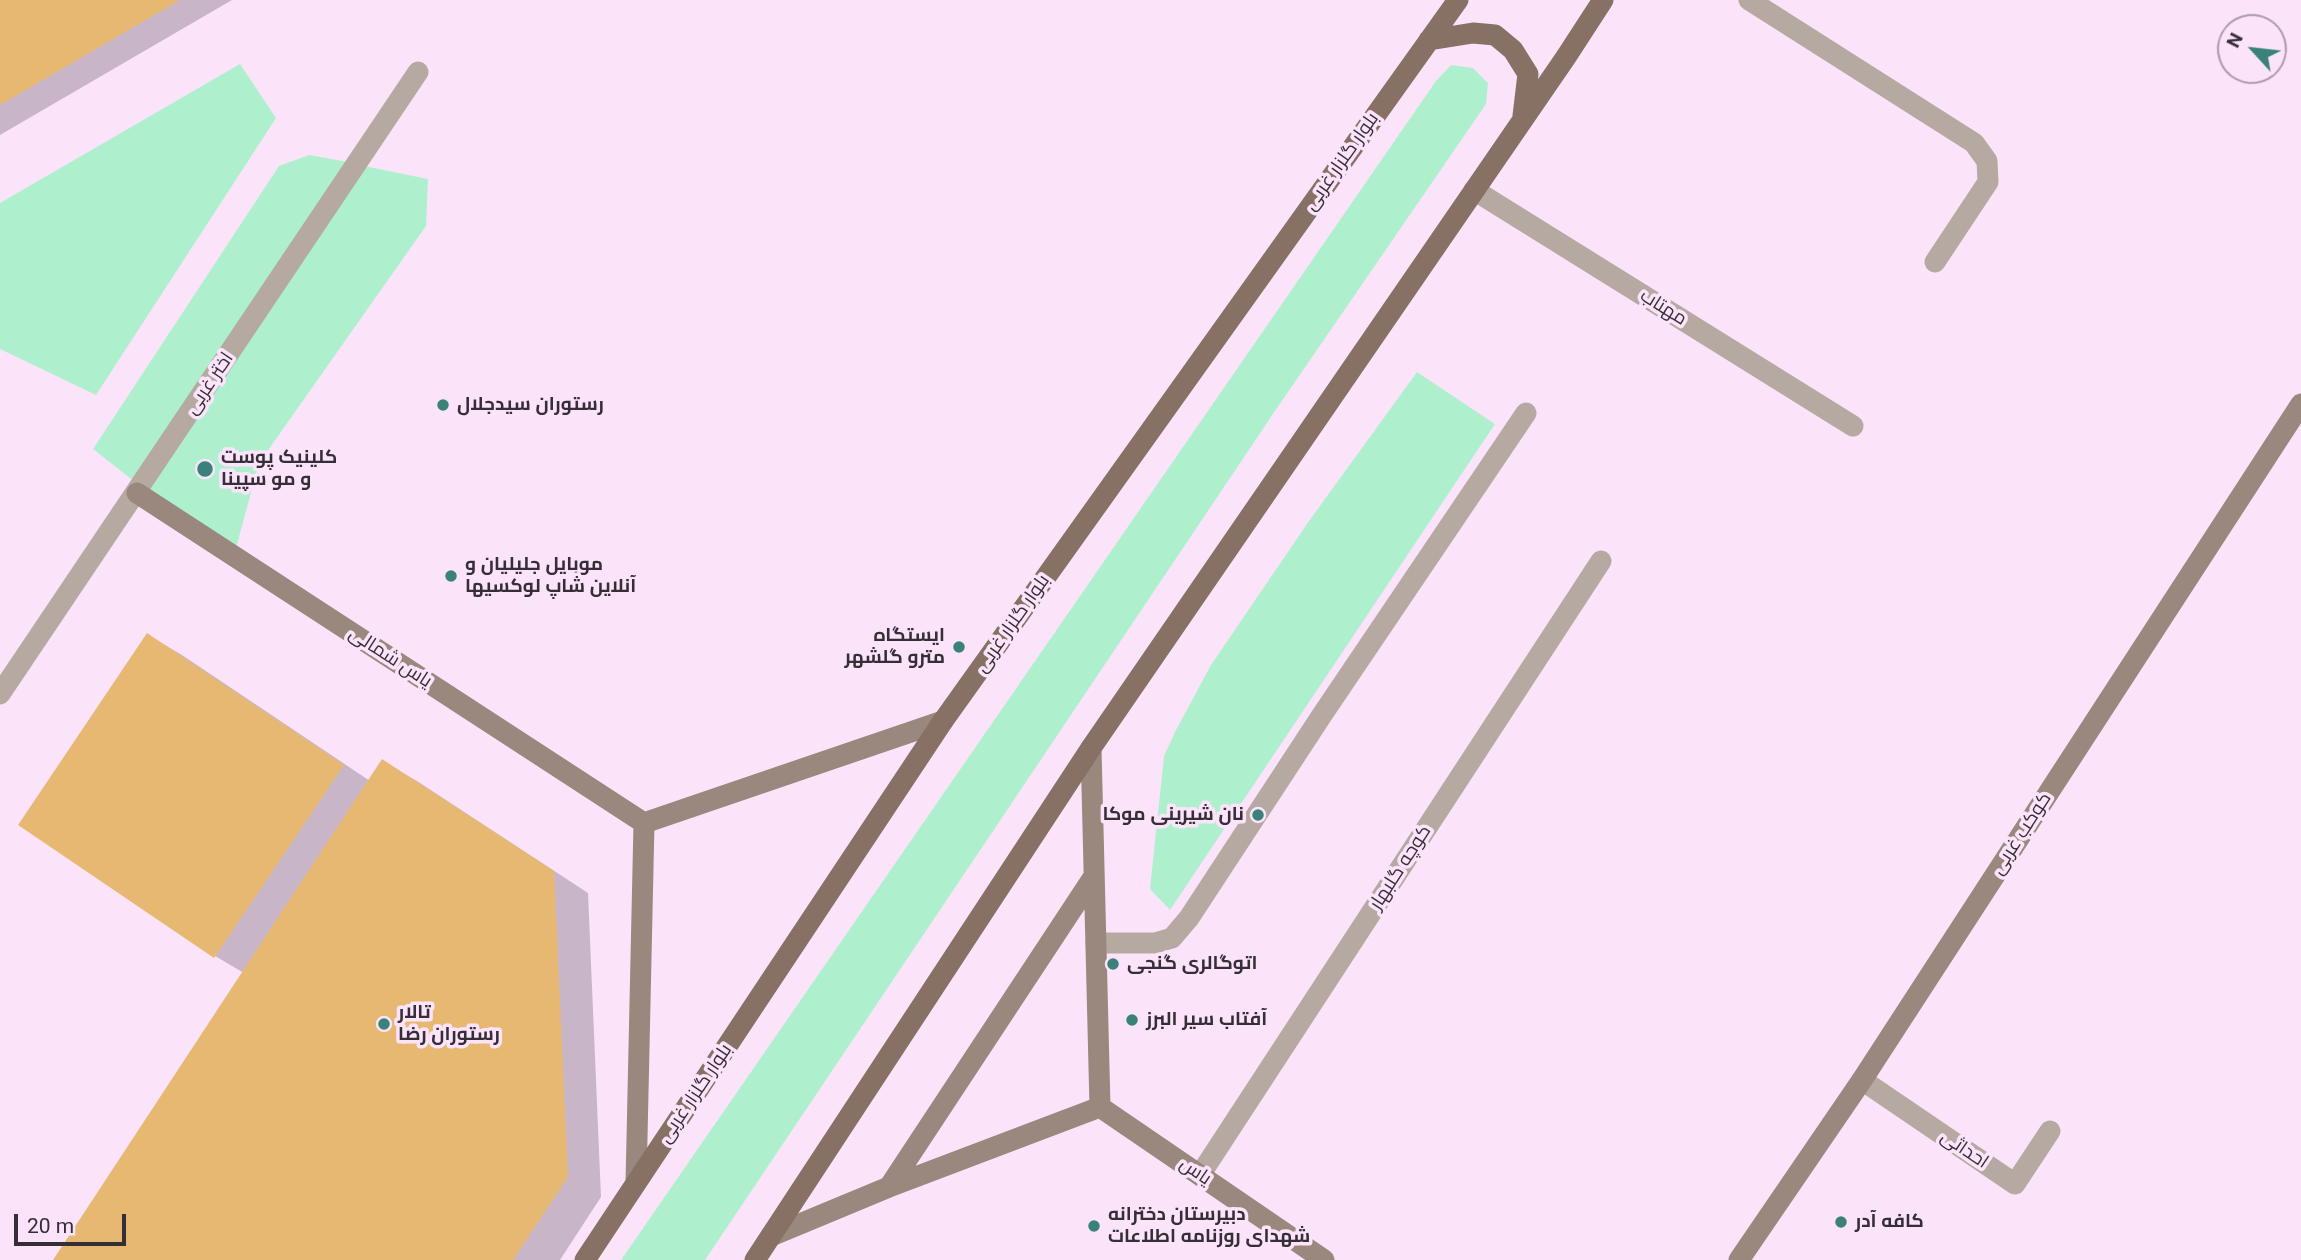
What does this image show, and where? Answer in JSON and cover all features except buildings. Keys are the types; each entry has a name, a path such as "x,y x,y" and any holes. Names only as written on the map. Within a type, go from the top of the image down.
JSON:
{"main road":[{"name":"بلوار گلزار غربی","path":"585,1260 943,721 1458,0"},
{"path":"754,1260 1091,748 1603,0"},
{"path":"1429,40 1473,33 1495,35 1513,50 1528,74 1523,118"}],"street":[{"path":"1749,0 1974,143 1987,161 1988,182 1936,262"},
{"name":"اختر غربی","path":"0,694 418,72"},
{"name":"مهتاب","path":"1474,190 1853,426"},
{"name":"کوکب غربی","path":"1739,1260 1863,1080 2301,404"},
{"path":"1096,943 1155,943 1172,938 1526,413"},
{"name":"یاس شمالی","path":"137,493 643,823"},
{"name":"کوچه گلبهار","path":"1200,1175 1601,561"},
{"path":"636,1184 643,823 943,721"},
{"path":"771,1236 889,1187 1100,1107 1091,748"},
{"path":"889,1187 1094,876"},
{"name":"احداثی","path":"1863,1080 2015,1184 2050,1131"},
{"name":"یاس","path":"1100,1107 1324,1260"}],"green space":[{"path":"240,64 276,118 96,395 0,349 0,203"},
{"path":"1451,65 1473,68 1488,83 1486,104 1275,411 705,1260 621,1260 1436,81"},
{"path":"309,155 348,162 135,482 93,449 279,166"},
{"path":"364,166 428,179 426,226 259,463 236,548 148,490"},
{"path":"1417,372 1495,424 1170,910 1150,889 1164,756 1211,665 1309,521"}],"place":[{"name":"رستوران سیدجلال","path":"443,405"},
{"name":"کلینیک پوست و مو سپینا","path":"205,469"},
{"name":"موبایل جلیلیان و آنلاین شاپ لوکسیها","path":"451,576"},
{"name":"ایستگاه مترو گلشهر","path":"959,647"},
{"name":"نان شیرینی موکا","path":"1258,815"},
{"name":"اتوگالری گنجی","path":"1113,964"},
{"name":"آفتاب سیر البرز","path":"1132,1020"},
{"name":"تالار رستوران رضا","path":"384,1024"},
{"name":"کافه آدر","path":"1841,1222"},
{"name":"دبیرستان دخترانه شهدای روزنامه اطلاعات","path":"1094,1226"}]}
